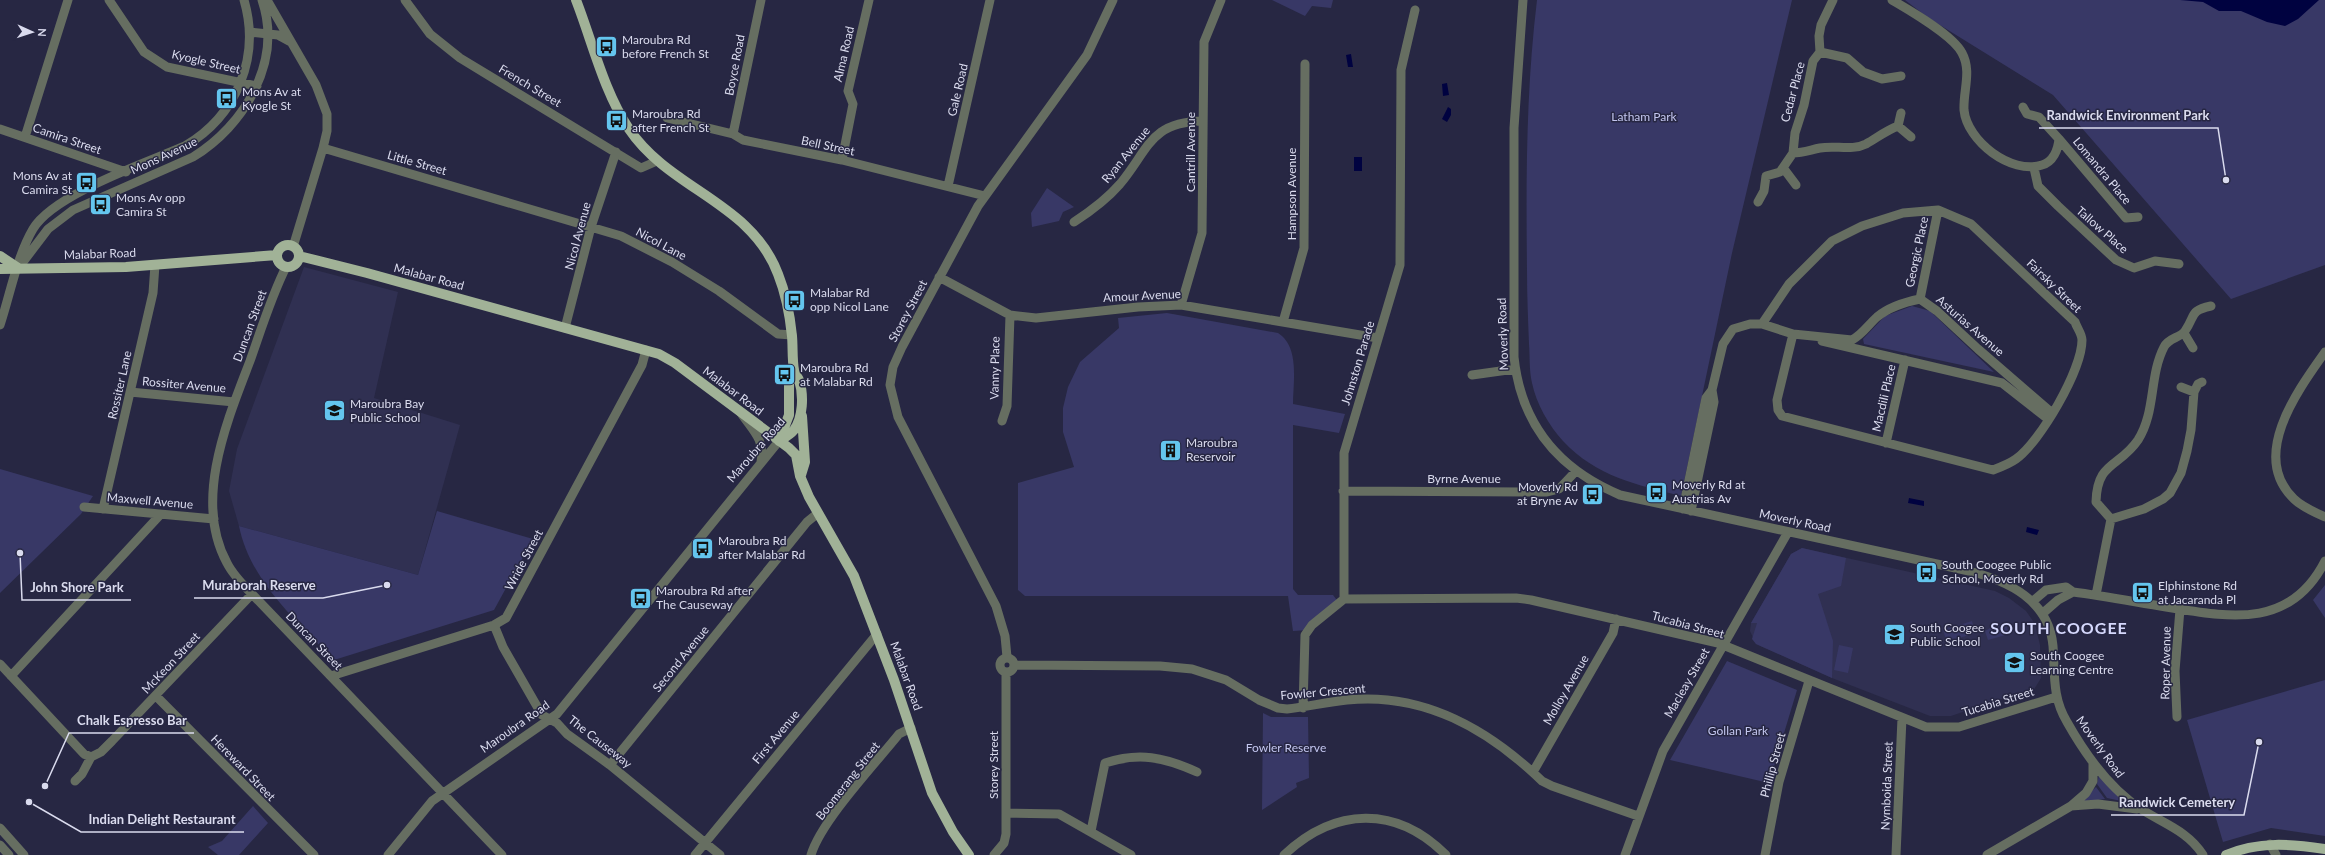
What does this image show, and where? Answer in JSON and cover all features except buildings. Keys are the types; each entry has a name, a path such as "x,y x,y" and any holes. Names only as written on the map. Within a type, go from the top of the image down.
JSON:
{"main road":[{"name":"Maroubra Road","path":"576,0 618,110 629,129 656,160 742,222 760,241 772,261 783,286 792,335 794,371 799,380 802,406 793,432 779,441"},
{"path":"284,247 296,252 295,265 286,267 279,263 277,254 284,247"},
{"name":"Malabar Road","path":"296,252 646,350 675,363 796,455 800,476 818,513 854,576 911,728 932,792 953,832 969,855"},
{"name":"Malabar Road","path":"0,269 102,268 155,265 277,254"},
{"path":"0,256 18,268"},
{"path":"779,441 789,415 789,383 794,371"},
{"path":"800,476 805,462 802,406"},
{"path":"2226,855 2253,846 2270,844 2325,849"}],"street":[{"path":"25,137 68,0"},
{"name":"Kyogle Street","path":"109,0 144,52 167,67 257,86"},
{"name":"Mons Avenue","path":"0,325 27,240 45,215 70,198 198,138 224,114 241,83 247,65 250,32 244,0"},
{"name":"Mons Avenue","path":"18,268 48,229 73,210 178,165 208,148 234,124 245,110 257,86 264,62 267,34 262,0"},
{"path":"268,0 284,28 289,41 324,102 327,122 323,148 296,252"},
{"name":"French Street","path":"405,0 430,34 460,58 641,168 656,160"},
{"name":"Boyce Road","path":"733,134 762,0"},
{"name":"Alma Road","path":"842,160 853,104 848,91 869,0"},
{"name":"Gale Road","path":"948,186 990,0"},
{"name":"Storey Street","path":"1007,657 1005,636 996,606 898,417 891,392 893,366 970,219 1087,55 1113,0"},
{"name":"Cantrill Avenue","path":"1181,305 1202,233 1204,42 1221,0"},
{"name":"Moverly Road","path":"1523,0 1514,128 1515,369 1524,403 1539,431 1559,457 1595,484 1620,494 1989,576 2011,585 2032,601 2042,614 2051,635 2056,697 2066,721 2093,761 2117,790 2141,809 2191,838 2203,855"},
{"name":"Cedar Place","path":"1784,169 1793,153 1795,133 1804,105 1813,61 1820,52 1819,36 1821,25 1833,0"},
{"path":"1892,0 1921,17 1962,52 1966,63 1964,110 1967,122 1973,132 1987,148 2011,165 2034,168 2044,165 2052,158 2058,150 2059,139"},
{"name":"Johnston Parade","path":"1344,599 1344,453 1400,265 1401,70 1415,10"},
{"path":"250,32 283,36 289,41"},
{"path":"1820,52 1847,58 1863,72 1882,79 1900,76"},
{"name":"Hampson Avenue","path":"1283,322 1304,248 1305,64"},
{"path":"1898,126 1901,113"},
{"name":"Lomandra Place","path":"2023,114 2039,116 2126,218"},
{"name":"Bell Street","path":"668,118 733,134 743,140 842,160 985,196"},
{"name":"Ryan Avenue","path":"1074,222 1102,202 1120,184 1144,148 1160,131 1175,124 1203,121"},
{"path":"1793,153 1807,153 1819,148 1857,147 1866,144 1883,132 1898,126"},
{"path":"1898,126 1911,137"},
{"name":"Camira Street","path":"0,128 126,172"},
{"name":"Little Street","path":"323,148 505,202"},
{"name":"Nicol Avenue","path":"565,328 591,227 616,152"},
{"name":"Tallow Place","path":"2034,168 2038,186 2086,234 2116,260 2134,268 2155,261 2179,264"},
{"path":"1758,202 1764,191 1766,176 1780,172 1784,169 1796,185"},
{"name":"Nicol Lane","path":"505,202 621,236 672,262 719,291 778,334 792,335"},
{"name":"Georgic Place","path":"1920,299 1938,210"},
{"name":"Fairsky Street","path":"1762,324 1789,284 1832,240 1862,226 1904,213 1938,210 1971,224 2076,322 2082,338 2079,364 2065,393 2050,416 2017,459 1993,470 1782,416 1778,410 1777,400 1796,335"},
{"name":"Lomandra Place","path":"2126,218 2138,217"},
{"name":"Lomandra Place","path":"2122,228 2126,218"},
{"name":"Rossiter Lane","path":"103,509 153,293 155,265"},
{"name":"Duncan Street","path":"286,267 234,402 218,451 214,484 214,519 220,549 227,564 252,594 444,792 502,855"},
{"name":"Amour Avenue","path":"939,277 1010,315 1036,318 1138,307 1181,305 1378,338"},
{"name":"Asturias Avenue","path":"1796,335 1852,340 1860,336 1878,316 1900,304 1920,299 1937,311 2050,416"},
{"path":"2111,519 2096,502 2096,488 2100,477 2107,468 2138,440 2149,417 2157,362 2165,345 2184,333 2192,314 2198,309 2211,306"},
{"name":"Vanny Place","path":"1002,421 1006,406 1010,315"},
{"name":"Asturias Avenue","path":"1687,510 1714,402 1712,390 1723,344 1733,329 1750,324 1762,324 1796,335 1860,351 2002,383 2050,416"},
{"path":"2184,333 2193,348"},
{"name":"Wride Street","path":"331,676 494,625 506,618 642,365 646,350"},
{"path":"2325,352 2294,396 2278,435 2274,458 2284,487 2288,493 2300,504 2325,517"},
{"name":"Macdili Place","path":"1886,442 1905,360"},
{"path":"1472,375 1515,369"},
{"path":"2111,519 2144,509 2163,499 2170,493 2181,473 2191,430 2194,392 2198,384 2202,382"},
{"path":"2181,387 2194,392"},
{"name":"Rossiter Avenue","path":"130,392 234,402"},
{"path":"741,412 760,441 763,449 760,463"},
{"name":"Maroubra Road","path":"388,855 432,801 550,719 576,693 779,441"},
{"name":"Byrne Avenue","path":"1344,491 1547,492 1558,489 1576,471"},
{"name":"Maxwell Avenue","path":"84,507 214,519"},
{"name":"Second Avenue","path":"610,765 807,522 818,513"},
{"path":"11,676 160,515"},
{"path":"2096,595 2111,519"},
{"name":"Macleay Street","path":"1625,855 1660,756 1788,532"},
{"path":"2032,601 2046,590 2056,587 2066,587 2073,592 2234,617 2269,611 2280,606 2300,593 2312,581 2325,561"},
{"path":"2042,614 2058,600 2073,592"},
{"name":"McKeon Street","path":"91,756 101,752 252,594"},
{"name":"Tucabia Street","path":"1344,599 1516,598 1616,619 1707,640 1926,727 1959,727 2056,697"},
{"path":"1303,708 1305,635 1312,625 1344,599"},
{"name":"Roper Avenue","path":"2177,717 2175,670 2180,609"},
{"name":"Molloy Avenue","path":"1532,772 1613,633 1616,619"},
{"name":"The Causeway","path":"494,625 503,647 542,715 550,719 610,765 720,855"},
{"name":"First Avenue","path":"695,855 877,634"},
{"path":"1007,657 1011,659 1014,665 1012,669 1006,672 1000,668 1000,664 1001,660 1007,657"},
{"path":"0,664 84,754 91,756 82,774 75,781"},
{"name":"Fowler Crescent","path":"1014,665 1160,666 1192,669 1226,680 1259,700 1278,708 1303,708 1346,700 1369,699 1416,705 1438,711 1472,726 1490,736 1542,781 1552,786 1638,816"},
{"name":"Storey Street","path":"994,855 1005,839 1006,672"},
{"name":"Phillip Street","path":"1765,855 1779,782 1809,681"},
{"name":"Hereward Street","path":"156,696 314,855"},
{"name":"Nymboida Street","path":"1896,855 1902,718"},
{"name":"Boomerang Street","path":"812,855 814,846 839,808 899,734 911,728"},
{"path":"1091,831 1102,760 1157,757 1197,772"},
{"path":"1987,855 2071,806 2090,788 2094,772 2093,761"},
{"path":"2071,806 2105,804 2141,809"},
{"path":"1006,813 1060,814 1130,855"},
{"path":"1284,855 1299,841 1324,826 1340,821 1368,817 1386,820 1416,831 1446,855"},
{"path":"0,828 24,855"},
{"path":"2270,844 2276,855"},
{"path":"0,845 9,855"}],"shaded area":[{"path":"2180,0 2319,0 2298,19 2285,26 2267,22 2241,11 2219,11 2203,2"},
{"path":"1351,54 1353,67 1348,67 1346,55"},
{"path":"1447,83 1449,95 1443,96 1442,84"},
{"path":"1448,107 1451,109 1451,115 1447,122 1442,119"},
{"path":"1354,157 1362,157 1362,171 1354,171"},
{"name":"Maroubra Bay Public School","path":"304,267 398,292 374,398 460,425 418,575 239,526 229,491 237,449"},
{"path":"1909,498 1924,501 1924,506 1908,503"},
{"path":"2027,527 2039,530 2037,535 2026,532"},
{"name":"South Coogee Public School","path":"1802,548 1995,591 2009,598 2026,611 2035,624 2040,645 2041,678 2033,691 1998,700 1951,716 1930,716 1832,678 1756,644 1750,631 1751,623 1791,554"}],"green space":[{"path":"1272,0 1333,0 1331,8 1312,6 1305,16"},
{"name":"Latham Park","path":"1537,0 1792,0 1732,253 1681,496 1618,478 1589,463 1576,453 1558,435 1544,414 1534,391 1530,368 1528,307 1527,169 1533,34"},
{"path":"1905,0 2325,0 2325,265 2231,299 2053,95 1927,17"},
{"path":"1047,188 1074,207 1063,212 1059,221 1032,227 1031,213"},
{"path":"1912,306 1930,311 1994,372 1864,344 1863,339 1885,316"},
{"path":"1167,313 1278,333 1285,339 1290,347 1292,356 1294,366 1293,404 1345,414 1339,433 1293,425 1293,589 1298,595 1333,595 1339,603 1308,630 1293,631 1288,596 1025,596 1018,590 1018,483 1074,467 1063,432 1063,408 1068,387 1080,362 1119,328 1118,318"},
{"path":"0,469 93,496 81,514 0,593"},
{"path":"437,511 533,539 494,610 334,660 291,615 264,582 253,565 239,526 418,575"},
{"path":"1802,548 1846,558 1841,586 1818,594 1833,641 1832,678 1756,644 1752,639 1757,623 1751,623 1791,554"},
{"path":"2325,585 2325,618 2313,600"},
{"path":"1972,621 1975,633 1947,642 1943,630"},
{"path":"2006,625 2009,634 1988,640 1985,631 1994,626"},
{"path":"1839,645 1853,648 1848,673 1834,670"},
{"name":"Gollan Park","path":"1727,661 1797,690 1769,783 1670,760"},
{"path":"2325,680 2325,836 2271,828 2223,842 2187,720"},
{"name":"Fowler Reserve","path":"1263,713 1271,717 1308,717 1309,778 1296,783 1297,787 1262,810"},
{"path":"2099,775 2126,802 2107,798 2097,784"},
{"path":"2096,787 2105,799 2080,802"},
{"path":"253,806 268,823 239,855 218,855 208,847 222,841"}],"place":[{"name":"Maroubra Rd before French St","path":"607,47"},
{"name":"Mons Av at Kyogle St","path":"227,99"},
{"name":"Maroubra Rd after French St","path":"617,121"},
{"name":"Randwick Environment Park","path":"2226,180"},
{"name":"Mons Av at Camira St","path":"87,183"},
{"name":"Mons Av opp Camira St","path":"101,205"},
{"name":"Malabar Rd opp Nicol Lane","path":"795,300"},
{"name":"Maroubra Rd at Malabar Rd","path":"785,375"},
{"name":"Maroubra Bay Public School","path":"334,411"},
{"name":"Maroubra Reservoir","path":"1171,450"},
{"name":"Moverly Rd at Austrias Av","path":"1657,492"},
{"name":"Moverly Rd at Bryne Av","path":"1593,494"},
{"name":"Maroubra Rd after Malabar Rd","path":"703,548"},
{"name":"John Shore Park","path":"20,553"},
{"name":"South Coogee Public School, Moverly Rd","path":"1927,572"},
{"name":"Muraborah Reserve","path":"387,585"},
{"name":"Elphinstone Rd at Jacaranda Pl","path":"2143,593"},
{"name":"Maroubra Rd after The Causeway","path":"641,598"},
{"name":"South Coogee Public School","path":"1894,635"},
{"name":"South Coogee Learning Centre","path":"2014,663"},
{"name":"Randwick Cemetery","path":"2259,742"},
{"name":"Chalk Espresso Bar","path":"45,786"},
{"name":"Indian Delight Restaurant","path":"29,802"}],"district":[{"name":"SOUTH COOGEE","path":"2059,628"}]}
